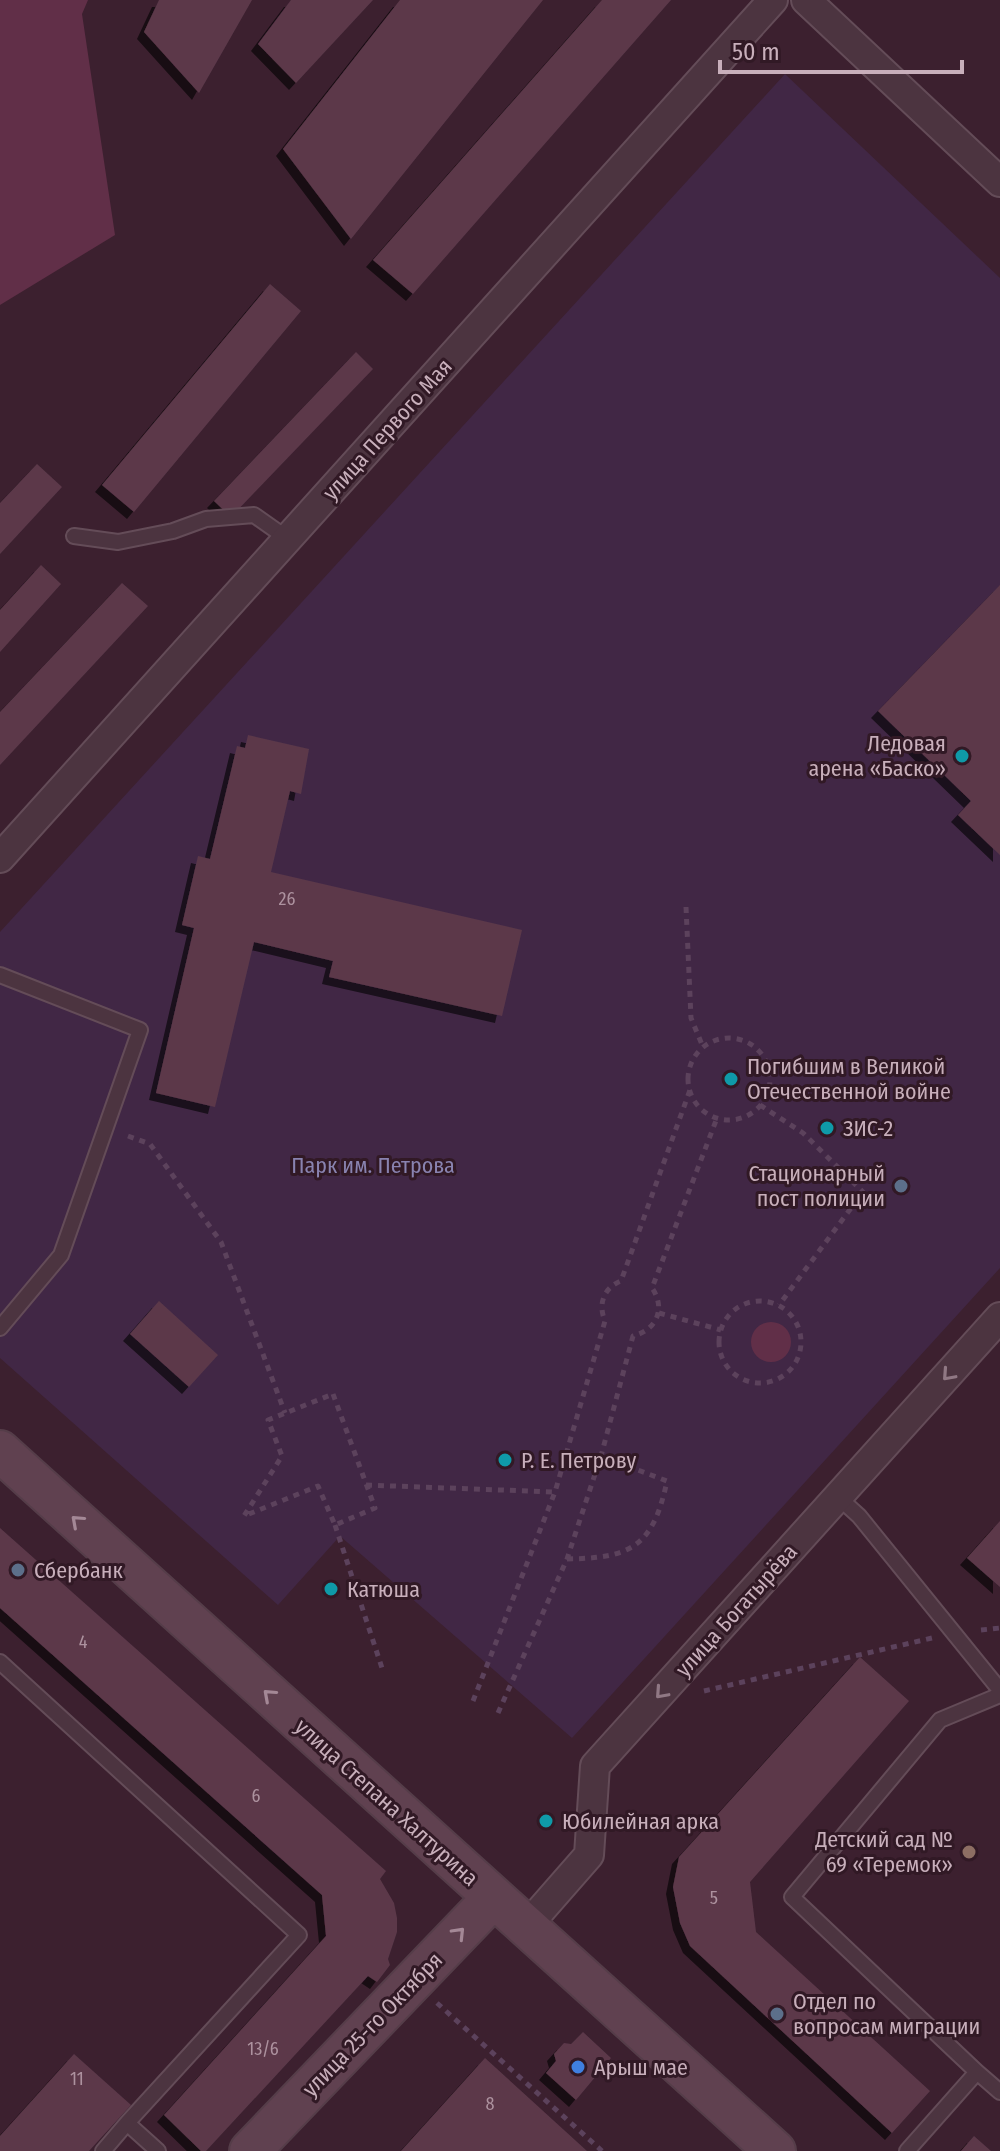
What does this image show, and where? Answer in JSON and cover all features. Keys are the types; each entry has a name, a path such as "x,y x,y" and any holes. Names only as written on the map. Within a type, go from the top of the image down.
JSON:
{"street":[{"name":"улица Первого Мая","path":"0,858 773,0"},
{"path":"806,0 1000,182"},
{"name":"улица Богатырёва","path":"526,1927 589,1855 595,1766 1000,1317"},
{"name":"улица Степана Халтурина","path":"0,1451 775,2151"},
{"name":"улица 25-го Октября","path":"250,2151 493,1898"}],"lane":[{"path":"74,536 118,542 173,531 206,519 254,515 288,539"},
{"path":"0,975 140,1030 61,1255 0,1328"},
{"path":"838,1497 859,1516 1000,1692 940,1720 792,1897 977,2072 999,2089"},
{"path":"0,1662 299,1935 103,2151"},
{"path":"907,2151 977,2072"},
{"path":"127,2123 158,2151"}],"path":[{"path":"686,907 691,1018 703,1047"},
{"path":"473,1701 555,1492 605,1321 602,1308 604,1297 614,1284 621,1281 690,1090 690,1066 703,1047 733,1038 748,1043 761,1053 768,1067 770,1083 760,1105 741,1118 717,1118 703,1110 690,1090"},
{"path":"760,1105 803,1133 863,1192 779,1305"},
{"path":"498,1713 567,1559 601,1456 633,1336 651,1328 659,1313 659,1302 652,1288 717,1118"},
{"path":"106,1127 150,1144 221,1242 285,1413"},
{"path":"764,1301 779,1305 796,1322 801,1338 797,1361 780,1378 756,1383 734,1374 721,1354 721,1330 728,1316 741,1306 764,1301"},
{"path":"659,1313 721,1330"},
{"path":"335,1525 375,1508 333,1394 268,1420 282,1456 244,1516 318,1486 335,1525 382,1668"},
{"path":"567,1559 595,1559 622,1553 639,1544 652,1524 664,1494 667,1481 601,1456"},
{"path":"366,1485 555,1492"},
{"path":"699,1692 953,1633 1000,1628"},
{"path":"430,1997 602,2151"}],"green space":[{"name":"Парк им. Петрова","path":"785,74 1000,278 1000,1268 572,1738 340,1536 278,1605 0,1358 0,932"}],"shaded area":[{"path":"0,0 88,0 82,14 115,235 0,305"},
{"path":"771,1322 785,1328 791,1342 785,1356 771,1362 757,1356 751,1342 757,1328"}],"building":[{"path":"159,0 252,0 199,93 144,32"},
{"path":"291,0 373,0 296,83 258,44"},
{"path":"400,0 543,0 351,239 283,149"},
{"path":"602,0 671,0 413,294 373,260"},
{"path":"270,284 301,311 134,512 102,485"},
{"path":"356,352 373,369 231,517 214,501"},
{"path":"37,464 62,487 0,554 0,503"},
{"path":"41,565 61,584 0,652 0,610"},
{"path":"122,583 148,606 0,765 0,712"},
{"name":"Ледовая арена «Баско»","path":"1000,585 1000,855 958,815 971,801 878,711"},
{"path":"248,735 309,749 301,794 290,791 271,872 522,930 502,1016 329,977 333,961 254,942 215,1107 156,1093 194,928 182,925 198,856 210,859 237,746 245,748"},
{"path":"159,1301 218,1355 189,1387 130,1334"},
{"path":"1000,1521 1000,1587 967,1558"},
{"path":"0,1528 386,1871 380,1879 394,1903 397,1918 397,1932 388,1959 390,1965 377,1982 368,1976 206,2151 201,2151 164,2115 326,1936 322,1895 0,1608"},
{"path":"860,1657 909,1701 750,1882 756,1932 930,2091 892,2133 690,1946 680,1923 673,1887 679,1857"},
{"name":"Арыш мае","path":"583,2032 611,2058 576,2100 546,2073 556,2061 554,2054 564,2043 571,2044"},
{"path":"74,2054 131,2105 89,2151 0,2151 0,2136"},
{"path":"485,2058 587,2151 401,2151"},
{"path":"974,2136 991,2151 961,2151"}],"place":[{"name":"Ледовая арена «Баско»","path":"962,756"},
{"name":"Погибшим в Великой Отечественной войне","path":"731,1079"},
{"name":"ЗИС-2","path":"827,1128"},
{"name":"Стационарный пост полиции","path":"901,1186"},
{"name":"Р. Е. Петрову","path":"505,1460"},
{"name":"Сбербанк","path":"18,1570"},
{"name":"Катюша","path":"331,1589"},
{"name":"Юбилейная арка","path":"546,1821"},
{"name":"Детский сад № 69 «Теремок»","path":"969,1852"},
{"name":"Отдел по вопросам миграции","path":"777,2014"},
{"name":"Арыш мае","path":"578,2067"}]}
